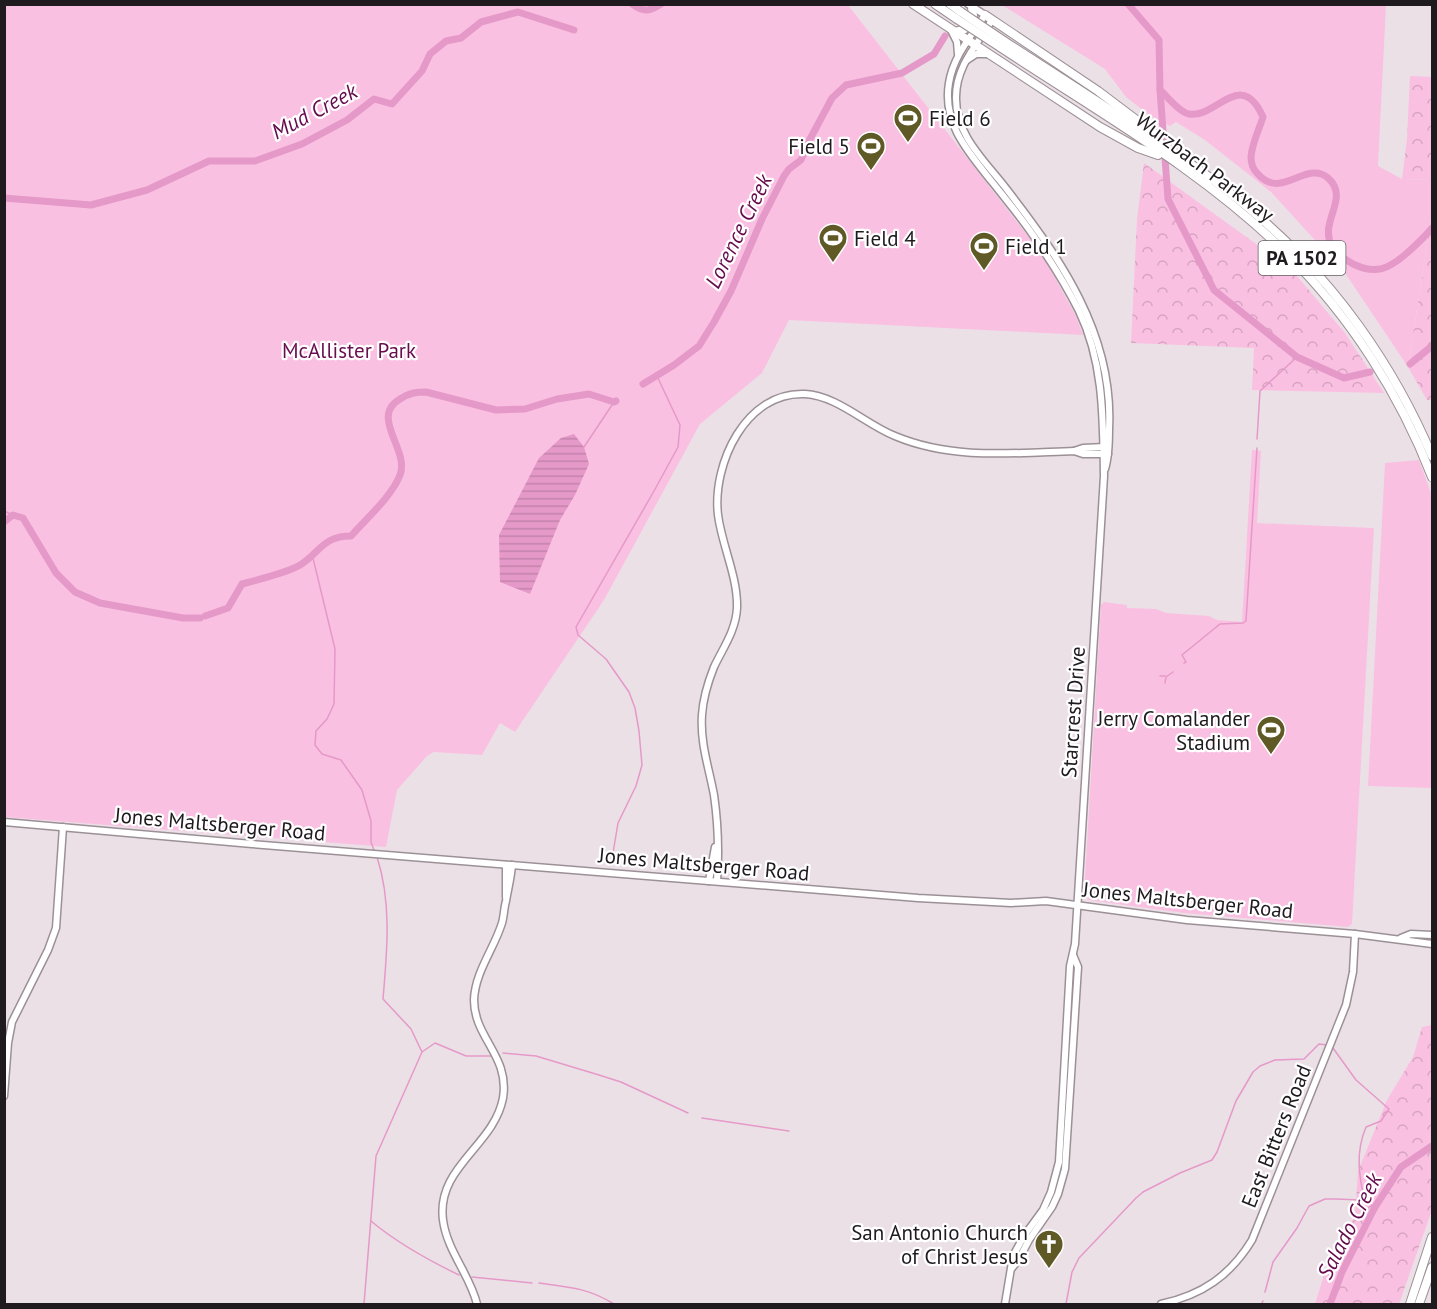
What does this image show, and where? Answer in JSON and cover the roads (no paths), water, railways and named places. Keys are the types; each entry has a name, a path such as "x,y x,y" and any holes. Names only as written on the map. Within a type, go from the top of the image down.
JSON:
{"highway":[{"path":"913,4 1100,127 1147,148"},
{"name":"Wurzbach Parkway","path":"936,4 959,15 1147,148 1168,158 1222,197 1288,255 1358,338 1411,425 1432,477"},
{"name":"Wurzbach Parkway","path":"950,4 959,15"},
{"path":"953,31 965,29 973,16 970,6"},
{"path":"988,17 1098,91 1144,129"},
{"path":"989,54 987,40 996,29 1005,29"},
{"name":"Wurzbach Parkway","path":"1002,44 1144,129 1251,209 1281,236 1315,272 1367,338 1418,422 1432,456"},
{"path":"1418,422 1432,445"},
{"path":"1410,1305 1432,1237"},
{"path":"1419,1305 1432,1267"}],"main road":[{"path":"970,6 988,17"},
{"name":"Starcrest Drive","path":"988,17 972,43 957,80 956,108 966,135 1046,241 1088,315 1100,350 1110,412 1105,450 1073,953 1078,967 1065,1169 1055,1191 1052,1207 1036,1226 1019,1259 1011,1268 1005,1305"},
{"path":"953,31 958,56"},
{"name":"Starcrest Drive","path":"972,43 958,56 951,72 948,101 951,120 958,136 1037,240 1069,294 1084,325 1095,357 1101,393 1105,450"},
{"path":"964,62 976,54 989,54"},
{"path":"958,136 966,142 978,159 984,161"},
{"path":"1069,294 1076,299 1088,315"},
{"path":"717,881 714,796 703,746 702,714 709,681 731,633 737,608 719,522 717,495 730,448 739,430 750,417 771,400 805,394 833,402 895,436 949,451 975,453 1074,451 1083,448 1105,450"},
{"name":"Jones Maltsberger Road","path":"4,822 918,898 1011,903 1046,901 1187,920 1400,938 1432,946"},
{"path":"4,1096 12,1022 54,935 62,860 63,826"},
{"path":"709,881 716,837"},
{"path":"477,1305 470,1284 446,1233 442,1219 442,1203 452,1175 491,1128 498,1116 503,1098 501,1067 495,1052 480,1028 474,1000 478,976 502,924 511,884 509,865"},
{"name":"Jones Maltsberger Road","path":"1400,938 1411,934 1431,933"},
{"name":"East Bitters Road","path":"1161,1305 1188,1297 1213,1284 1237,1262 1252,1240 1347,1005 1353,972 1355,934"}],"waterway":[{"name":"Mud Creek","path":"632,4 647,10 661,4"},
{"name":"Salado Creek","path":"1128,4 1159,40 1160,90 1178,107 1185,113 1199,114 1237,95 1246,96 1255,103 1263,117 1251,157 1254,170 1266,181 1275,183 1311,173 1328,178 1336,194 1329,237 1334,249 1344,258 1361,267 1382,269 1400,259 1432,228"},
{"name":"Mud Creek","path":"4,198 91,205 147,190 209,161 255,161 302,144 347,120 374,99 392,104 422,71 430,54 446,41 461,38 481,22 518,12 574,30"},
{"name":"Lorence Creek","path":"643,384 699,346 731,291 762,219 784,176 801,160 832,98 846,85 902,73 934,54 945,36"},
{"name":"Salado Creek","path":"1160,90 1168,199 1214,290 1297,357 1344,378 1370,372"},
{"name":"Salado Creek","path":"1410,364 1432,346"},
{"path":"1257,439 1260,391 1297,357"},
{"path":"611,865 618,823 636,786 642,765 639,731 635,708 629,692 606,659 578,635 576,627 678,447 680,425 657,376"},
{"name":"Lorence Creek","path":"205,616 228,608 242,584 295,568 327,542 351,536 378,507 400,475 402,465 388,415 392,406 403,397 426,392 496,410 525,409 557,399 589,394 616,401"},
{"path":"584,447 614,402"},
{"path":"1184,663 1186,662 1182,655 1220,624 1246,621 1257,448"},
{"path":"4,511 13,515"},
{"name":"Lorence Creek","path":"4,522 13,515 23,518 56,573 75,592 100,603 183,618 200,618"},
{"path":"312,554 335,649 334,704 327,719 316,731 315,745 322,754 341,760 362,790 371,821 371,842 375,853"},
{"path":"1165,683 1166,677 1173,672"},
{"path":"1160,676 1165,676"},
{"path":"377,857 387,910 383,999 411,1029 422,1052"},
{"path":"364,1304 376,1156 422,1052 435,1043 466,1056 491,1056"},
{"path":"1066,1304 1072,1272 1079,1258 1136,1198 1180,1173 1212,1160 1236,1101 1253,1072 1260,1066 1275,1060 1304,1059 1319,1044 1327,1045"},
{"path":"1333,1048 1356,1080 1389,1109 1381,1121 1366,1127 1360,1146 1359,1165 1365,1203"},
{"path":"503,1053 536,1056 621,1082 688,1113"},
{"path":"702,1118 789,1131"},
{"name":"Salado Creek","path":"1330,1304 1342,1272 1375,1207 1401,1167 1432,1146"},
{"path":"1265,1292 1273,1262 1297,1228 1309,1206 1325,1199 1336,1199 1362,1200 1375,1207"},
{"path":"371,1221 413,1251 459,1275"},
{"path":"472,1277 532,1283"},
{"path":"539,1283 587,1291 614,1304"}],"place":[{"name":"Field 6","path":"908,144"},
{"name":"Field 5","path":"871,172"},
{"name":"Field 4","path":"833,264"},
{"name":"Field 1","path":"984,272"},
{"name":"Jerry Comalander Stadium","path":"1271,756"},
{"name":"San Antonio Church of Christ Jesus","path":"1049,1270"}],"park label":[{"name":"McAllister Park","path":"349,350"}]}
